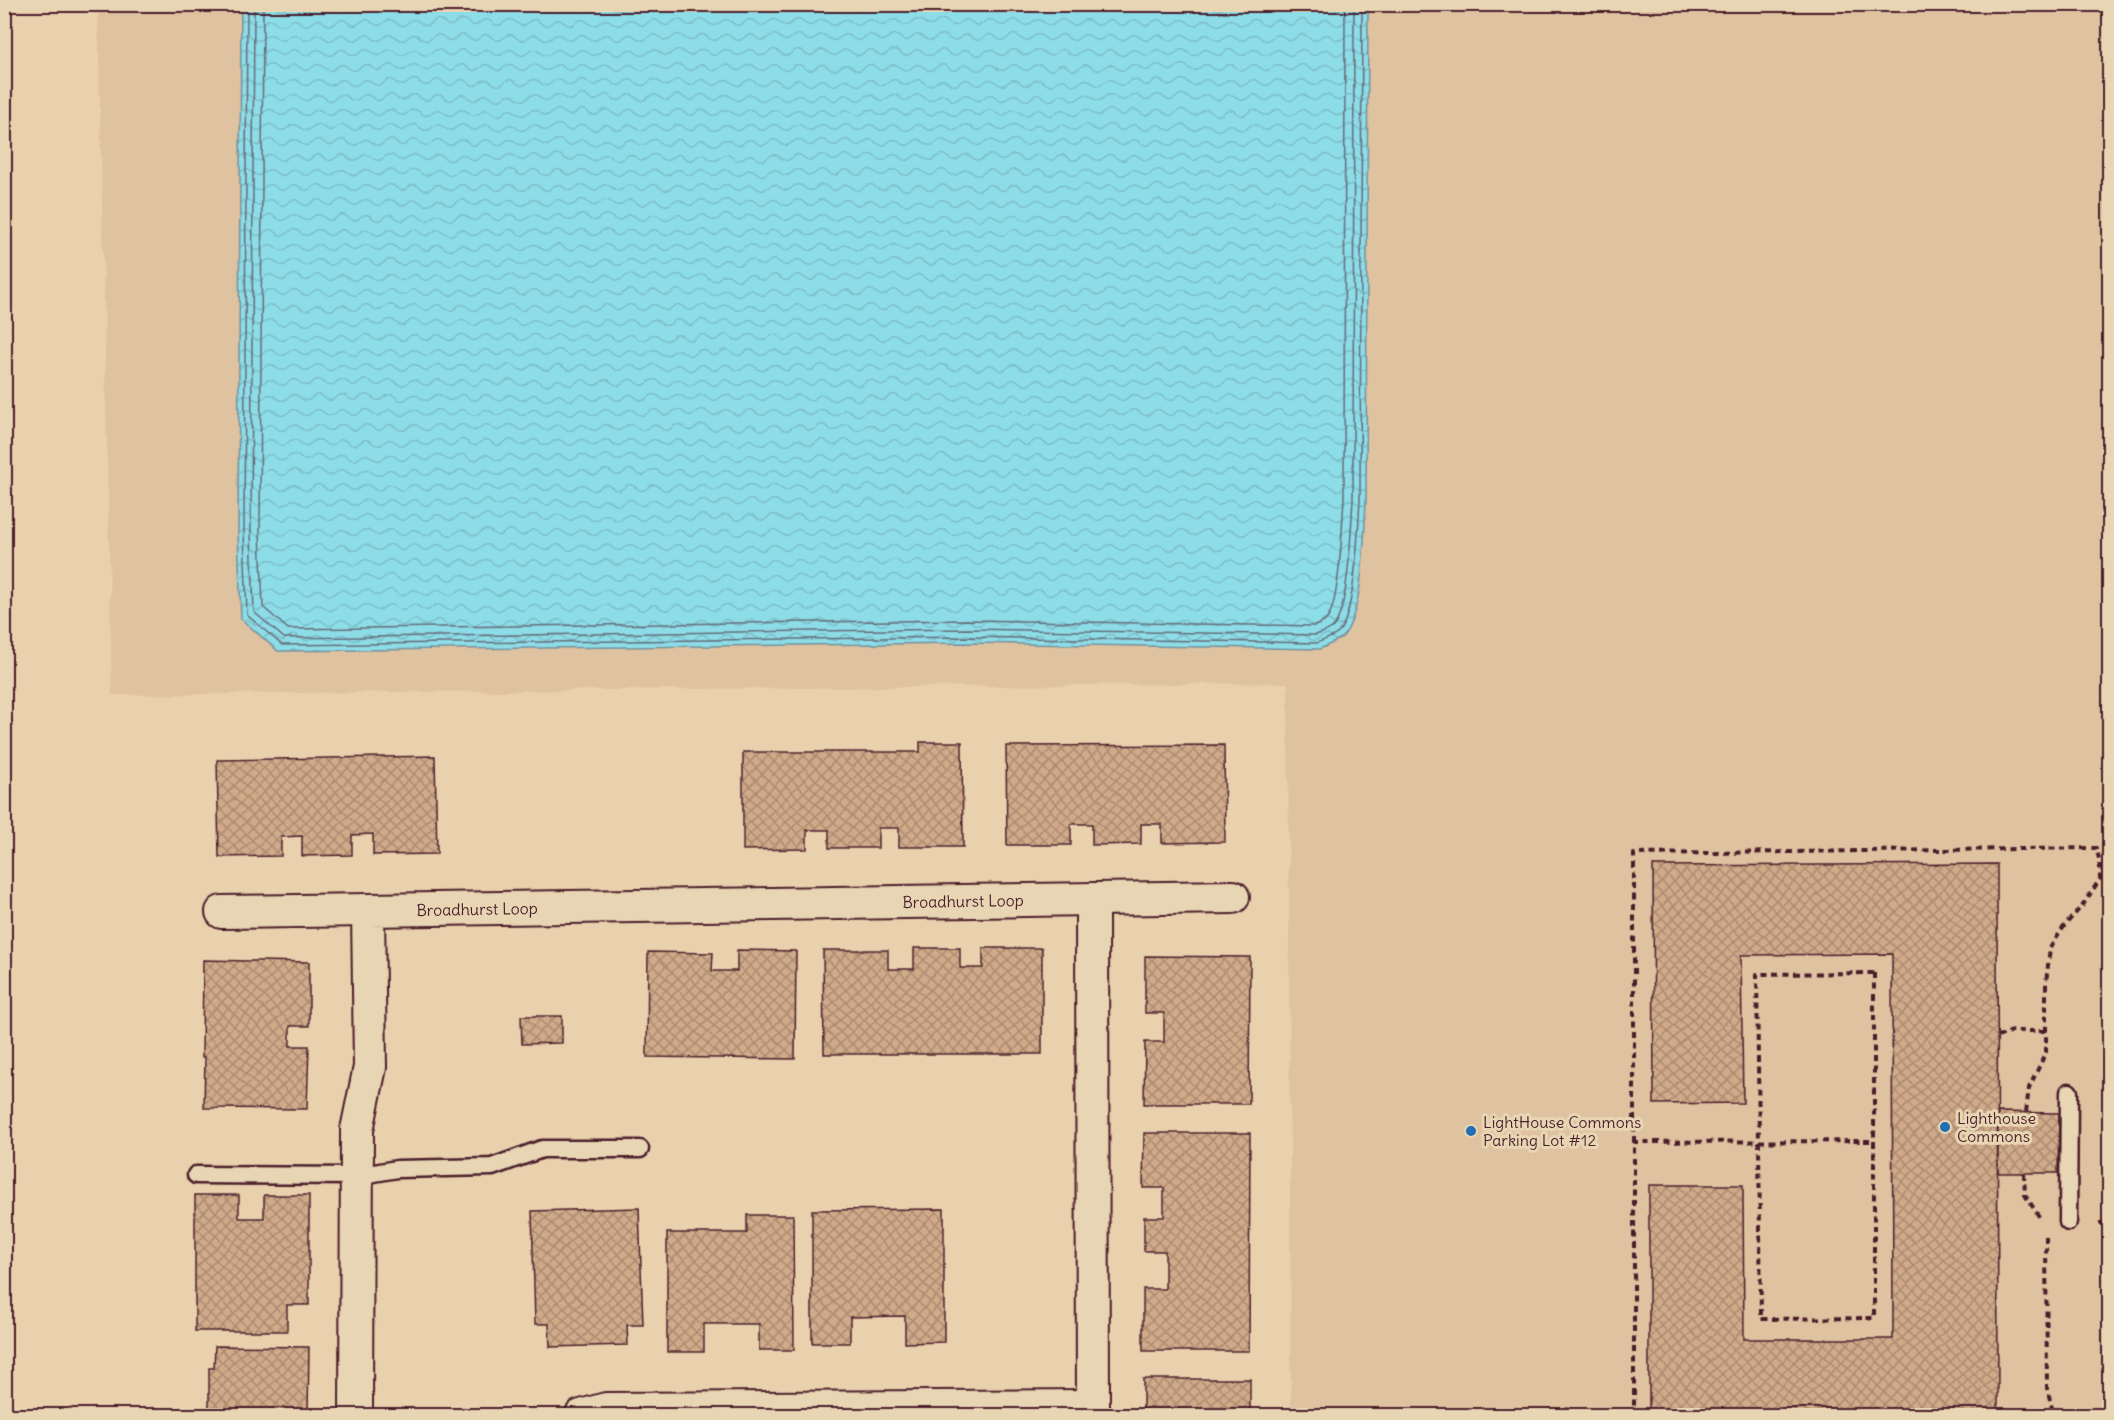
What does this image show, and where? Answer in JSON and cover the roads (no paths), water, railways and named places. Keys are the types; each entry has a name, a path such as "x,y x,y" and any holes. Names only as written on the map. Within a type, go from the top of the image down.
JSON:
{"street":[{"name":"Broadhurst Loop","path":"222,912 1233,897"},
{"path":"581,1416 606,1409 1093,1411 1092,900"},
{"path":"356,1416 357,1130 370,1066 368,910"}],"lane":[{"path":"2068,1222 2069,1092"},
{"path":"196,1175 357,1176 397,1169 492,1167 542,1149 640,1149"}],"water":[{"path":"241,5 1368,5 1366,501 1359,590 1351,623 1342,637 1320,649 968,643 278,651 241,619 238,532"}],"place":[{"name":"Lighthouse Commons","path":"1945,1127"},
{"name":"LightHouse Commons Parking Lot #12","path":"1471,1131"}]}
